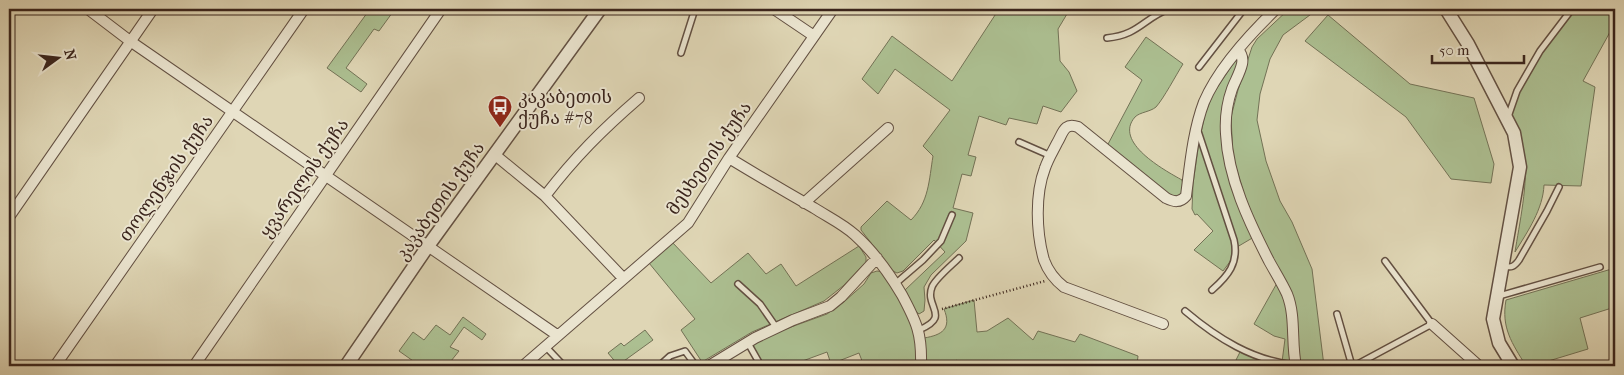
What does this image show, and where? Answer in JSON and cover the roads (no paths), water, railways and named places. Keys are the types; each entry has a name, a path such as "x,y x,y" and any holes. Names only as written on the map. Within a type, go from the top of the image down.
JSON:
{"street":[{"path":"88,9 130,41 232,112 557,335"},
{"path":"9,217 153,9"},
{"name":"თოლენჯის ქუჩა","path":"55,366 304,9"},
{"name":"ყვარელის ქუჩა","path":"194,366 441,9"},
{"name":"კაკაბეთის ქუჩა","path":"346,366 428,246 600,9"},
{"path":"774,9 814,36"},
{"name":"მესხეთის ქუჩა","path":"523,366 688,223 729,158 833,9"},
{"path":"1162,324 1064,288 1054,278 1045,262 1040,246 1038,219 1040,189 1045,168 1067,126 1071,125 1078,127 1166,198 1178,202 1182,200 1186,196 1197,128 1204,103 1212,87 1238,50 1276,9"},
{"path":"1449,10 1514,133 1520,167 1493,319 1499,343 1513,366"},
{"path":"1238,50 1242,54 1242,65 1231,92 1226,115 1229,155 1244,207 1268,259 1288,296 1292,315 1296,366"},
{"path":"545,196 570,163 589,143 639,98"},
{"path":"804,203 888,128"},
{"path":"494,154 545,196 623,278"},
{"path":"729,158 837,222 855,235 877,258 915,318 922,346 921,366"},
{"path":"709,366 776,327 830,306 841,297 877,258"},
{"path":"1432,324 1479,366"}],"lane":[{"path":"681,53 695,9"},
{"path":"1107,38 1121,36 1137,29 1162,11 1169,9"},
{"path":"1199,66 1244,9"},
{"path":"1507,120 1516,91 1540,51 1572,9"},
{"path":"1197,128 1234,240 1236,252 1236,260 1232,267 1212,290"},
{"path":"1019,142 1051,156"},
{"path":"1503,266 1515,266 1559,187"},
{"path":"895,284 923,260 941,241 952,215"},
{"path":"919,330 933,323 935,319 935,311 930,295 932,286 959,258"},
{"path":"1337,314 1353,366 1432,324 1385,260"},
{"path":"1497,296 1600,267"},
{"path":"738,284 760,304 776,327"},
{"path":"1185,311 1226,342 1268,360 1296,366"},
{"path":"748,342 761,366"},
{"path":"546,346 564,366"},
{"path":"659,366 670,356 685,351 696,366"}],"place":[{"name":"კაკაბეთის ქუჩა #78","path":"500,128"}]}
